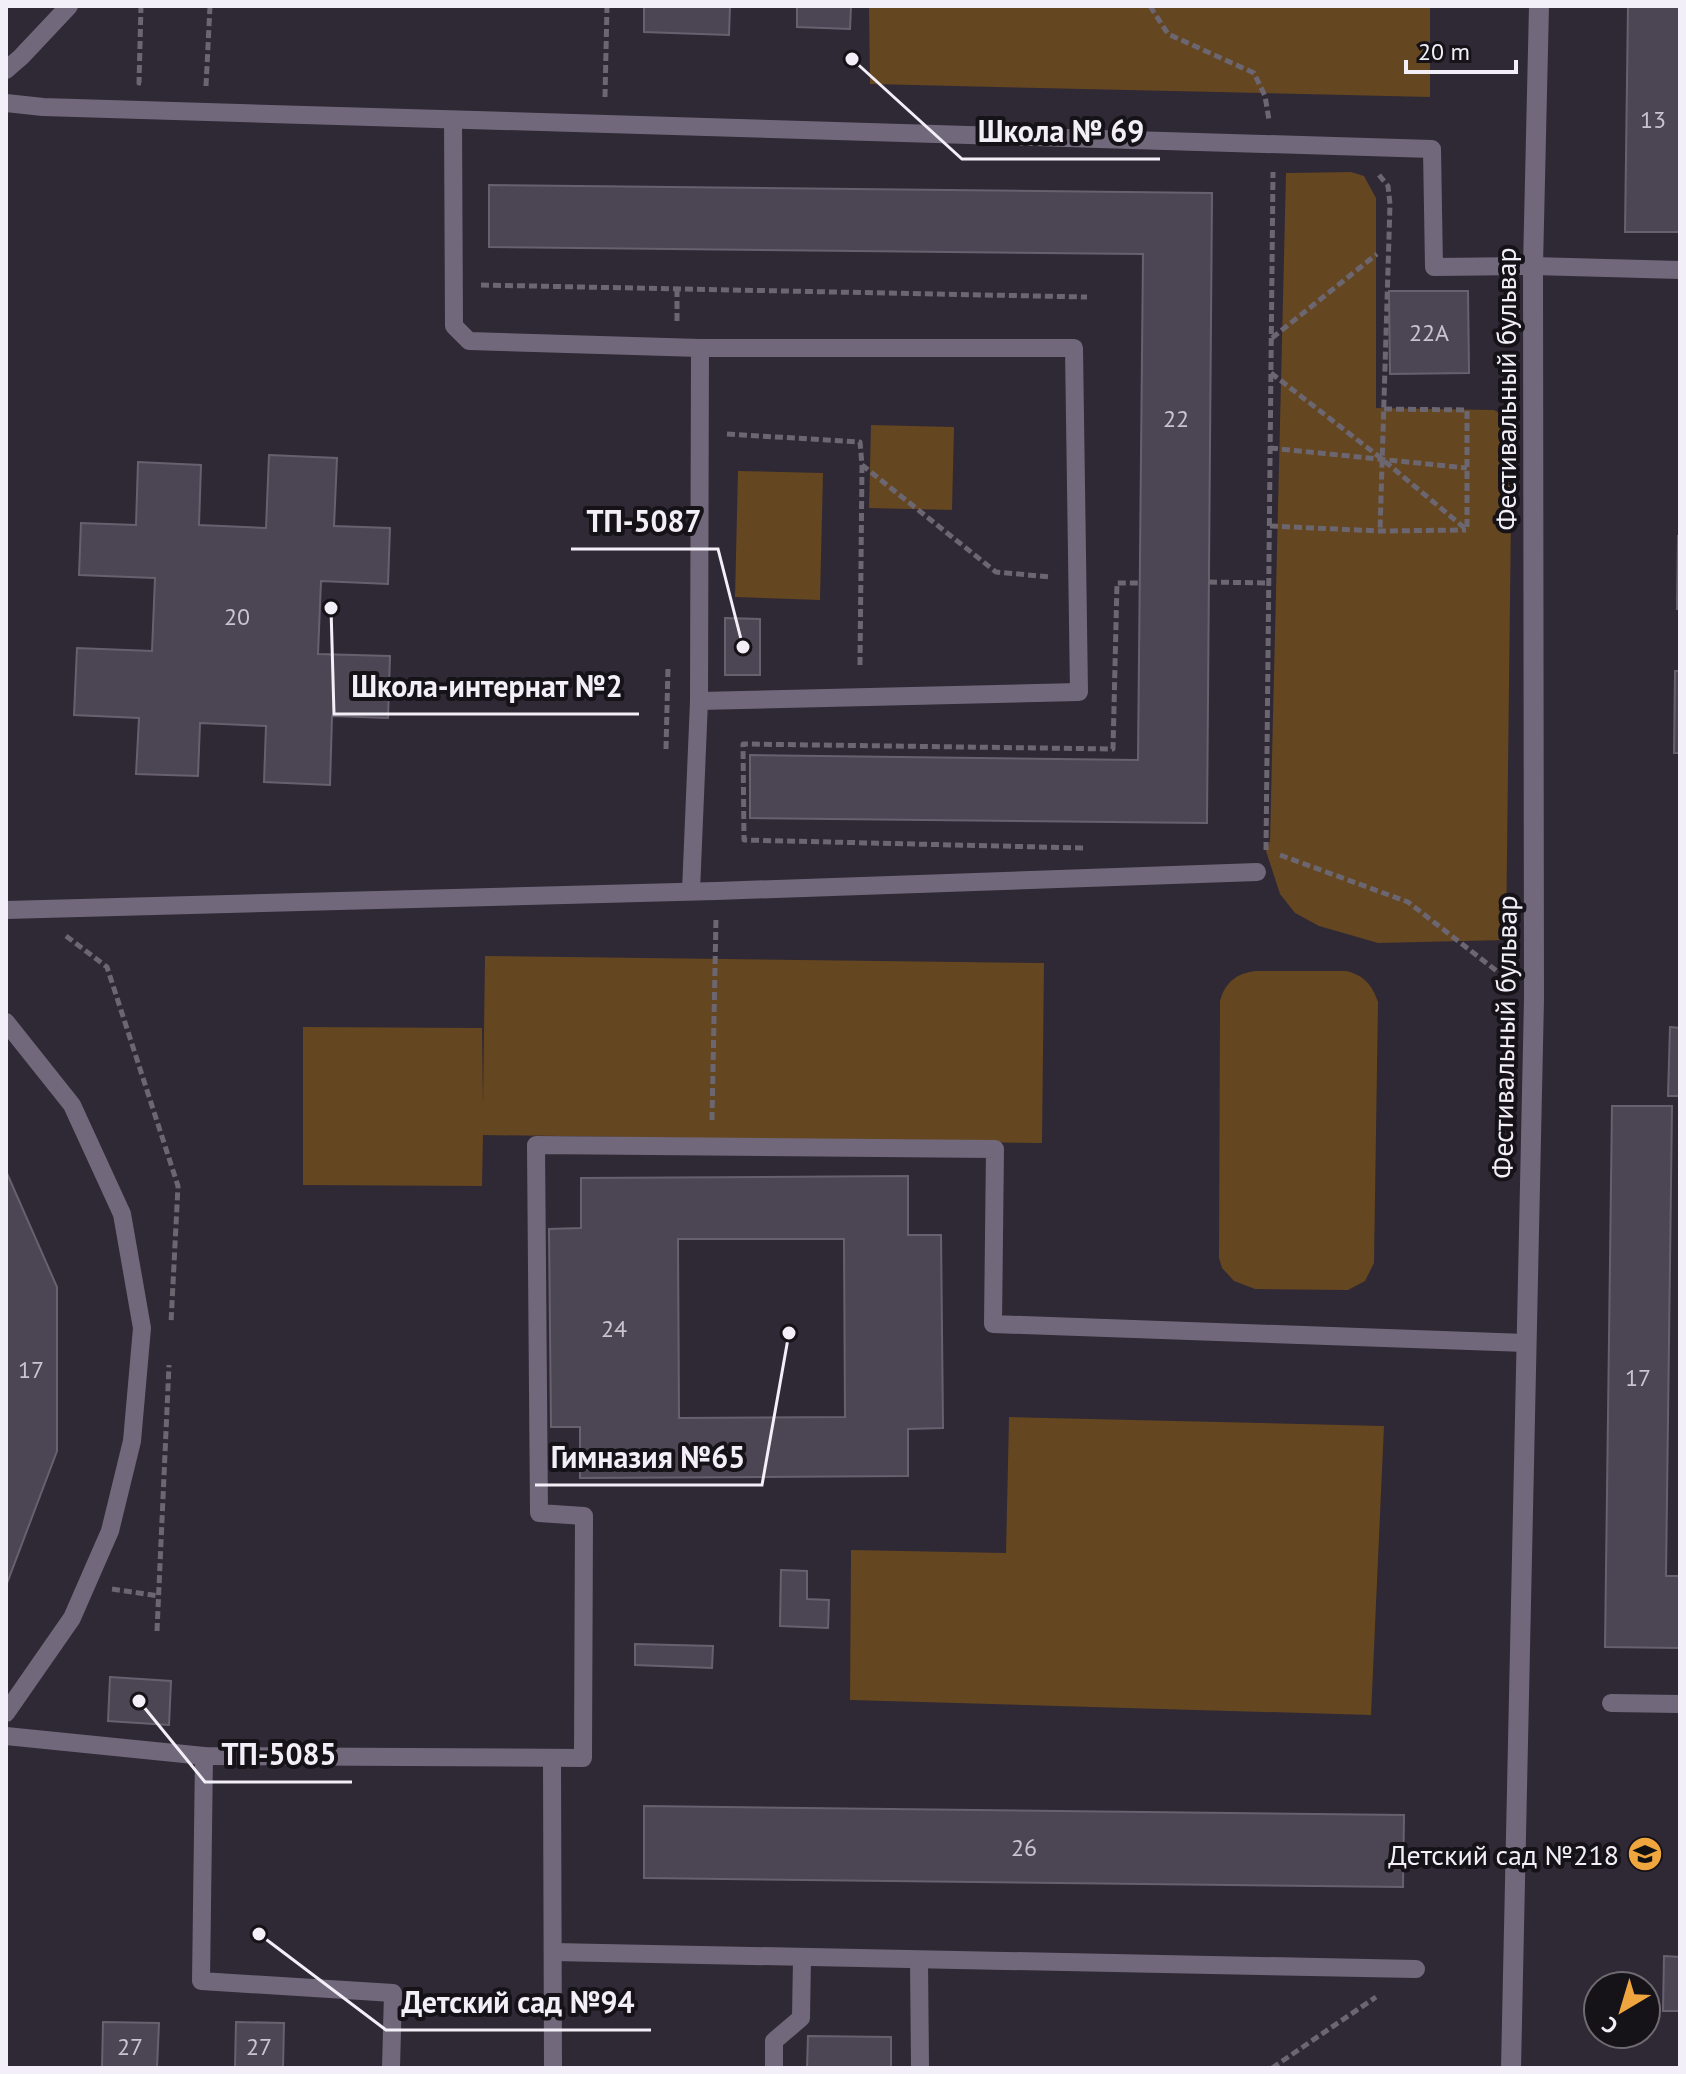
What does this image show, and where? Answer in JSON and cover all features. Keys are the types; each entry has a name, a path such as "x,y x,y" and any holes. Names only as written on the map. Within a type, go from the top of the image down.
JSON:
{"street":[{"name":"Фестивальный бульвар","path":"1511,2068 1534,999 1533,266 1539,6"}],"lane":[{"path":"6,70 69,6"},
{"path":"6,103 59,108 1432,149 1434,267 1680,270"},
{"path":"453,120 454,326 469,341 676,348 1074,348 1079,692 699,701"},
{"path":"691,891 699,701 700,348"},
{"path":"6,910 716,891 1257,872"},
{"path":"6,1022 72,1105 122,1214 142,1328 132,1441 110,1531 72,1618 6,1713"},
{"path":"6,1736 204,1756 583,1758 584,1516 539,1513 536,1145 995,1149 993,1324 1526,1343"},
{"path":"1611,1703 1680,1704"},
{"path":"204,1756 201,1981 393,1993 391,2068"},
{"path":"552,1760 553,2068"},
{"path":"553,1952 1416,1969"},
{"path":"774,2068 774,2041 801,2018 802,1958"},
{"path":"919,1960 920,2068"}],"path":[{"path":"141,6 139,83 152,83"},
{"path":"206,99 210,6"},
{"path":"605,124 607,6"},
{"path":"1150,6 1168,34 1254,73 1265,96 1269,121"},
{"path":"193,85 206,86"},
{"path":"1266,851 1273,157"},
{"path":"1371,168 1388,186 1390,204 1380,531"},
{"path":"1271,338 1377,254"},
{"path":"476,285 1087,297"},
{"path":"676,348 677,289"},
{"path":"1271,373 1467,530"},
{"path":"1384,409 1467,410 1467,530"},
{"path":"698,433 860,442 860,665"},
{"path":"1270,448 1467,468"},
{"path":"862,465 996,572 1059,578"},
{"path":"1270,526 1380,531 1467,530"},
{"path":"1209,582 1269,583"},
{"path":"744,840 743,744 1113,749 1117,583 1140,583"},
{"path":"666,749 669,654"},
{"path":"711,1145 716,891"},
{"path":"86,1586 159,1596"},
{"path":"1272,2068 1377,1996"}],"shaded area":[{"path":"869,6 1430,6 1430,97 870,84"},
{"path":"1351,172 1364,176 1376,198 1376,408 1494,410 1509,418 1512,431 1506,940 1378,943 1319,926 1295,913 1280,894 1266,851 1270,841 1286,173"},
{"path":"871,425 954,427 952,510 869,508"},
{"path":"738,471 823,473 820,600 735,597"},
{"path":"485,956 1044,963 1042,1143 483,1135 482,1186 303,1185 303,1027 482,1028 483,1104"},
{"path":"1256,971 1346,971 1366,982 1378,1002 1374,1263 1365,1281 1348,1290 1255,1289 1234,1281 1222,1268 1219,1258 1220,1001 1233,980"},
{"path":"1009,1417 1384,1426 1371,1715 850,1700 851,1550 1006,1553"}],"building":[{"path":"644,6 730,6 729,35 644,32"},
{"path":"797,6 851,6 850,29 797,27"},
{"path":"1628,6 1680,6 1680,232 1625,232"},
{"path":"489,185 1212,193 1207,823 750,818 750,755 1138,760 1143,254 489,247"},
{"path":"1389,291 1468,291 1469,373 1390,374"},
{"path":"269,455 337,458 334,526 390,528 388,584 321,581 318,654 390,656 388,718 332,716 330,785 264,782 266,726 200,723 198,776 136,774 139,718 74,715 77,648 152,651 155,578 79,575 81,523 136,525 138,462 201,465 199,525 266,528"},
{"path":"1680,536 1680,609 1677,609"},
{"path":"725,618 760,619 760,675 725,675"},
{"path":"1675,671 1680,671 1680,753 1674,753"},
{"path":"1670,1027 1680,1028 1680,1096 1668,1096"},
{"path":"1612,1106 1672,1106 1666,1576 1680,1576 1680,1648 1605,1647"},
{"path":"6,1171 57,1287 57,1451 6,1586"},
{"path":"908,1176 908,1235 941,1235 943,1428 908,1429 908,1476 580,1478 580,1427 551,1427 549,1229 581,1228 581,1178","holes":["678,1239 844,1239 845,1417 679,1418"]},
{"path":"781,1570 807,1571 807,1599 829,1600 828,1628 780,1626"},
{"path":"635,1644 713,1646 712,1668 635,1665"},
{"path":"110,1677 171,1681 169,1725 108,1721"},
{"path":"644,1806 1404,1815 1403,1887 644,1878"},
{"path":"1664,1956 1680,1957 1680,2011 1663,2011"},
{"path":"103,2022 159,2023 157,2068 102,2068"},
{"path":"236,2022 284,2023 283,2068 235,2068"},
{"path":"808,2036 891,2037 891,2068 807,2068"}],"place":[{"name":"Школа № 69","path":"852,59"},
{"name":"Школа-интернат №2","path":"331,608"},
{"name":"ТП-5087","path":"743,647"},
{"name":"Гимназия №65","path":"789,1333"},
{"name":"ТП-5085","path":"139,1701"},
{"name":"Детский сад №218","path":"1645,1854"},
{"name":"Детский сад №94","path":"259,1934"}]}
